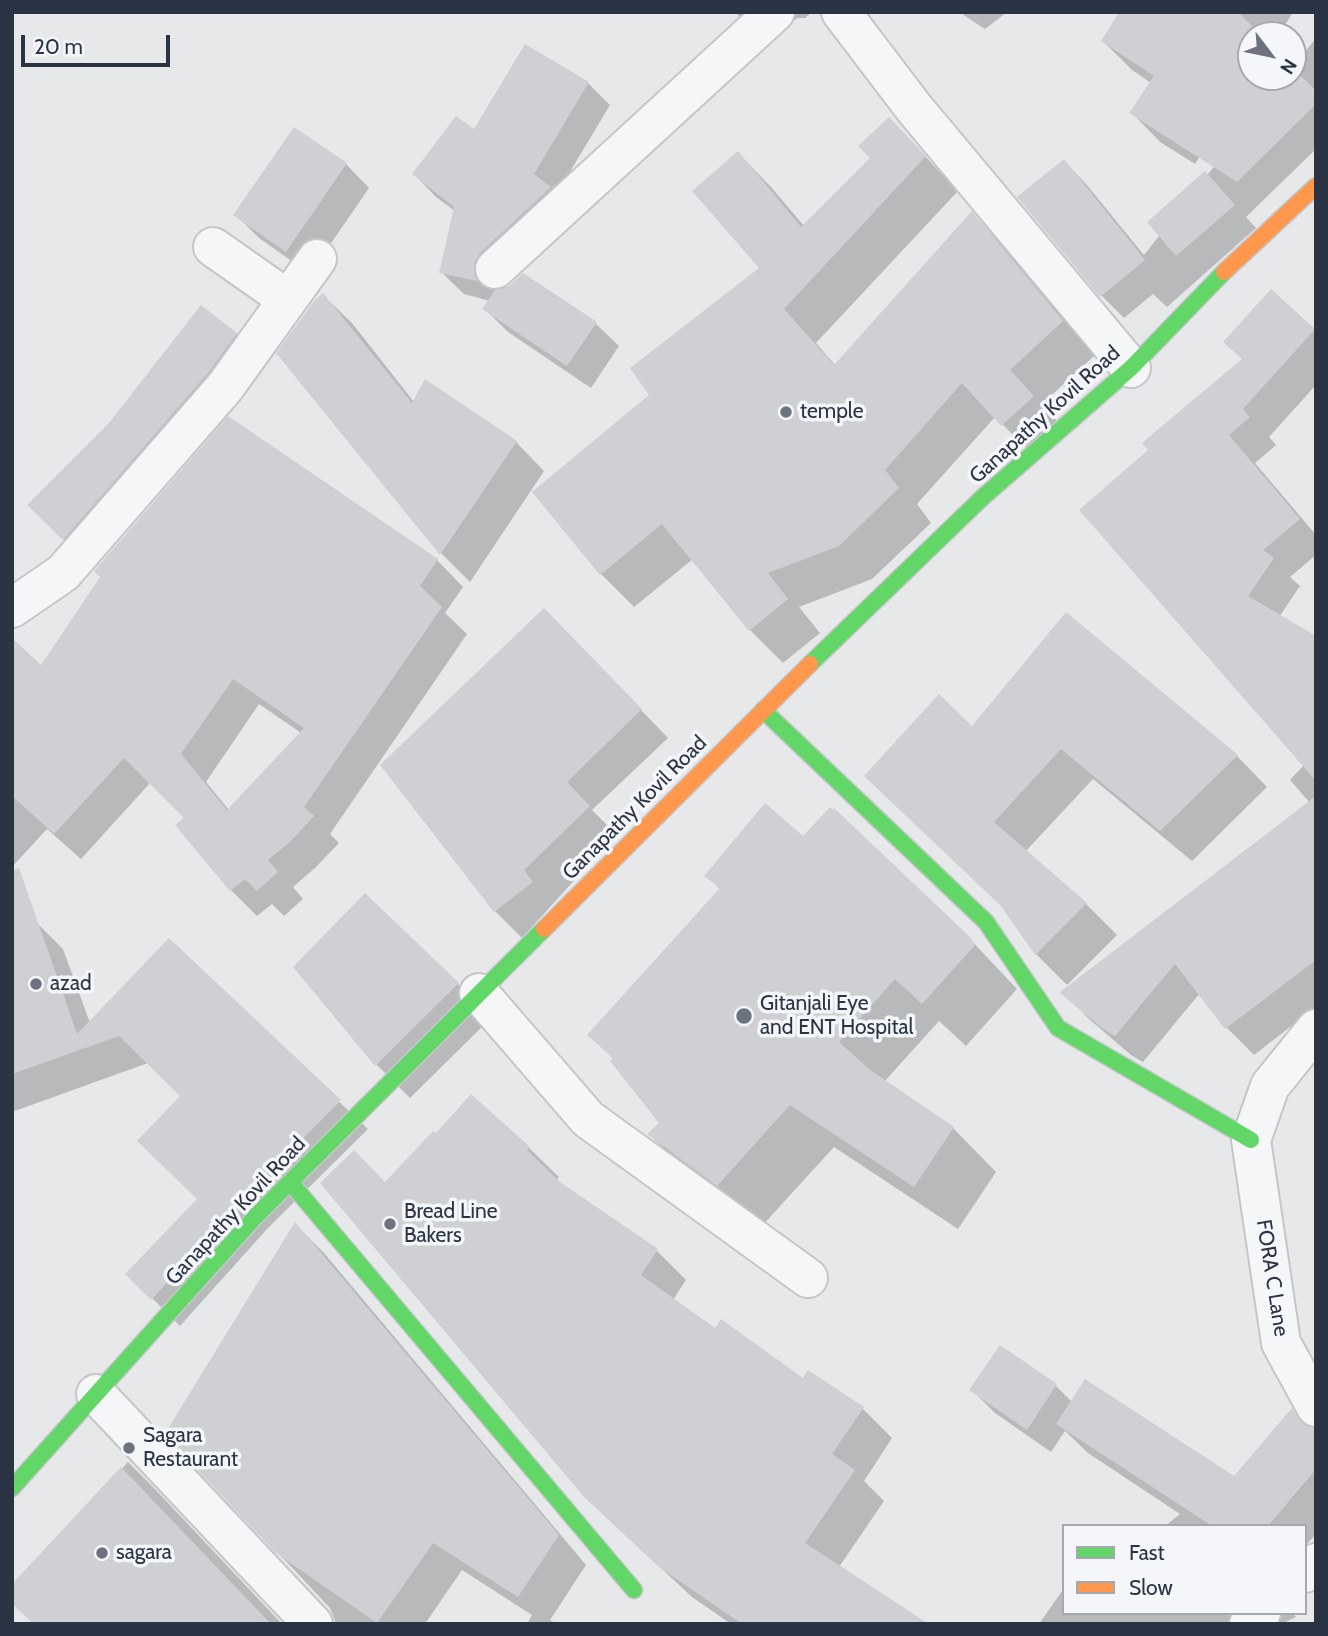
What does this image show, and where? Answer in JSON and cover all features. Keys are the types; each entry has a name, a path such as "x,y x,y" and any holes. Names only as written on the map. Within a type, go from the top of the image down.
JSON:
{"main road":[{"name":"Ganapathy Kovil Road","path":"12,1488 255,1217 762,710 984,497 1131,368 1242,253 1316,186"},
{"path":"762,710 986,922 1058,1028 1251,1140"},
{"path":"290,1182 634,1590"}],"street":[{"path":"495,269 775,12"},
{"path":"841,12 914,108 1131,368"},
{"path":"213,247 287,299"},
{"path":"12,608 63,573 225,387 317,259"},
{"path":"479,993 588,1119 808,1278"},
{"path":"1251,1140 1270,1086 1316,1029"},
{"name":"FORA C Lane","path":"1251,1140 1281,1343 1316,1407"},
{"path":"96,1394 313,1624"}],"building":[{"path":"1119,12 1238,12 1247,21 1237,21 1237,91 1307,91 1307,82 1316,91 1316,104 1237,182 1129,113 1154,76 1101,41"},
{"path":"525,44 589,82 534,174 551,187 480,253 474,263 477,281 439,273 454,207 412,174 456,116 474,129"},
{"path":"889,117 926,156 784,309 834,365 972,211 1063,321 1010,370 1034,396 1001,426 962,383 885,470 899,488 839,546 768,573 788,599 749,631 662,524 600,575 532,492 649,395 630,368 759,268 692,191 738,151 801,227 870,158 858,146"},
{"path":"294,127 347,163 286,252 233,215"},
{"path":"1064,159 1145,260 1100,297 1017,197"},
{"path":"1205,171 1235,205 1176,256 1147,222"},
{"path":"523,273 597,322 567,366 482,309 495,290 509,286"},
{"path":"1271,289 1315,329 1243,409 1250,417 1229,435 1300,519 1263,550 1274,558 1248,596 1316,636 1316,781 1079,510 1148,450 1142,443 1242,359 1223,342"},
{"path":"323,293 412,403 425,379 517,441 440,555 276,353"},
{"path":"201,305 237,333 208,373 63,540 27,505 109,423"},
{"path":"228,416 438,559 420,586 442,607 304,807 314,816 290,842 268,860 278,872 257,891 245,879 230,891 175,825 184,818 124,758 54,834 12,796 12,638 41,665 100,577 94,571","holes":["233,679 304,728 227,810 181,754"]},
{"path":"544,608 642,709 567,782 590,806 524,870 533,882 494,912 380,765"},
{"path":"1066,612 1238,755 1160,831 1061,749 994,822 1087,903 1035,955 1001,906 864,776 939,694 972,726"},
{"path":"1316,796 1316,960 1225,1029 1175,964 1115,1036 1061,994 1060,992"},
{"path":"765,803 803,836 830,807 833,810 834,808 969,936 975,945 922,1004 895,979 839,1042 869,1069 954,1127 914,1187 790,1105 717,1186 647,1134 659,1123 610,1061 613,1058 587,1035 720,888 704,876"},
{"path":"19,868 77,1034 169,938 341,1100 240,1202 151,1300 125,1274 197,1199 137,1141 180,1096 119,1036 12,1074 12,870"},
{"path":"365,893 459,983 375,1066 293,967"},
{"path":"471,1094 530,1147 527,1150 560,1182 658,1249 641,1275 715,1328 721,1319 803,1378 808,1370 864,1407 832,1454 855,1470 805,1543 929,1624 742,1624 659,1567 584,1497 320,1183 354,1150 385,1182 433,1131 436,1133"},
{"path":"295,1222 559,1535 518,1597 433,1543 377,1623 276,1553 164,1435"},
{"path":"1000,1345 1057,1384 1027,1430 969,1390"},
{"path":"1085,1379 1234,1476 1292,1408 1304,1425 1316,1429 1316,1469 1270,1524 1209,1524 1056,1424"},
{"name":"sagara","path":"121,1467 271,1624 34,1624 12,1604 12,1584"}],"traffic: fast":[{"path":"810,664 983,497 1131,368 1224,272"},
{"path":"763,710 986,922 1058,1028 1251,1140"},
{"path":"12,1488 255,1217 544,929"},
{"path":"290,1182 634,1590"}],"traffic: slow":[{"path":"1224,272 1316,186"},
{"path":"544,929 810,664"}],"place":[{"name":"temple","path":"786,412"},
{"name":"azad","path":"36,984"},
{"name":"Gitanjali Eye and ENT Hospital","path":"744,1016"},
{"name":"Bread Line Bakers","path":"390,1224"},
{"name":"Sagara Restaurant","path":"129,1448"},
{"name":"sagara","path":"102,1553"}]}
